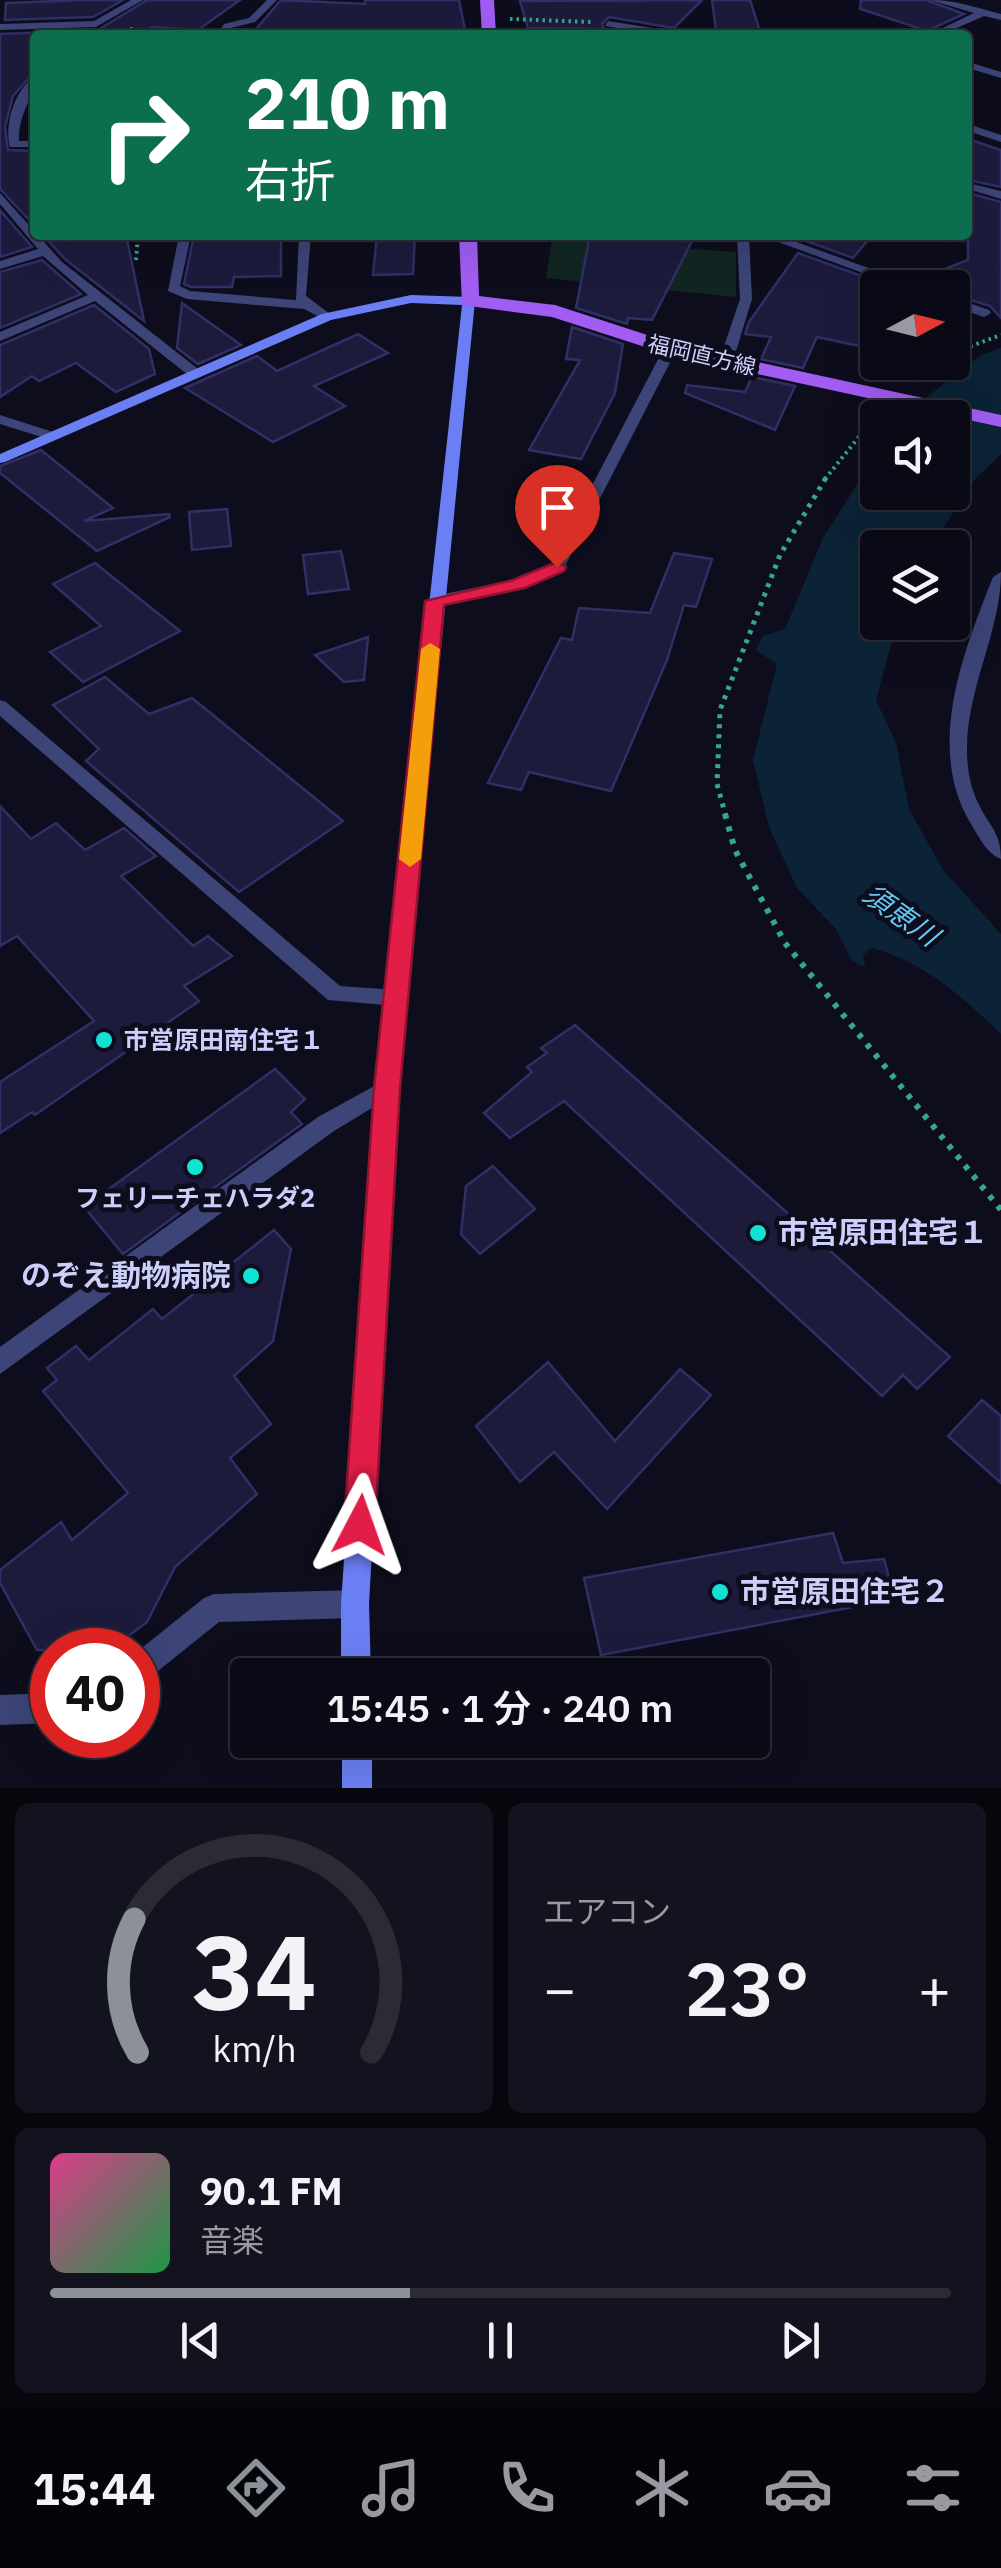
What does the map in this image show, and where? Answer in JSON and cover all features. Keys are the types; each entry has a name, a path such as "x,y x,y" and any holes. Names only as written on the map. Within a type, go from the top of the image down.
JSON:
{"main road":[{"path":"488,0 489,27"},
{"path":"468,240 469,302"},
{"name":"福岡直方線","path":"469,302 555,311 670,350 894,400"},
{"name":"福岡直方線","path":"970,415 1001,421"}],"street":[{"path":"0,27 96,24 138,0"},
{"path":"225,30 252,20 272,0"},
{"path":"936,0 1001,17"},
{"path":"944,30 984,12"},
{"path":"608,24 646,30"},
{"path":"75,30 80,25"},
{"path":"972,66 1001,75"},
{"path":"14,145 12,126 22,95 30,85"},
{"path":"972,129 1001,140"},
{"path":"0,146 30,144"},
{"path":"972,187 1001,195"},
{"path":"2,204 30,235"},
{"path":"35,240 94,297 193,372"},
{"path":"184,240 172,288 186,295 307,305"},
{"path":"305,240 300,297 327,318"},
{"path":"726,360 746,300 743,240"},
{"path":"779,240 866,270"},
{"path":"0,265 45,251"},
{"path":"0,337 94,297"},
{"path":"0,459 193,372 327,318 412,299 469,302 387,1088 355,1604 356,1658"},
{"path":"970,308 984,313"},
{"path":"435,601 518,584 557,567 670,350"},
{"path":"0,418 52,436"},
{"path":"1001,577 965,692 958,773 983,830 1001,852"},
{"path":"0,706 334,994 397,998"},
{"path":"0,1362 326,1124 387,1088"},
{"path":"160,1651 214,1608 355,1604"},
{"path":"0,1710 30,1709"},
{"path":"357,1758 357,1788"}],"path":[{"path":"489,27 559,18 608,24"},
{"path":"96,24 144,30"},
{"path":"136,260 138,240"},
{"path":"970,346 1001,335"},
{"path":"860,436 835,462 780,555 720,710 717,784 736,850 785,943 1001,1210"}],"green space":[{"path":"552,240 736,252 736,297 546,278"}],"water":[{"path":"1001,348 1001,454 970,487 970,400 923,400 949,380 970,380 970,364"},
{"name":"須恵川","path":"860,480 860,510 955,510 942,530 860,530 860,640 892,640 876,700 896,743 909,809 943,870 1001,934 1001,1034 957,994 909,962 872,948 863,955 865,967 852,961 836,929 797,888 769,827 753,760 777,664 756,650 763,636 785,629 823,538"}],"building":[{"path":"123,0 93,17 5,20 6,3"},
{"path":"147,0 240,0 198,30 98,30"},
{"path":"281,0 365,4 365,0 459,0 465,30 255,30"},
{"path":"702,0 674,28 609,17 602,24 604,29 528,28 520,1"},
{"path":"712,0 750,0 760,30 716,30"},
{"path":"861,0 926,0 964,14 924,30 860,9"},
{"path":"30,33 30,77 13,96 5,127 8,150 30,151 30,221 0,189 0,34"},
{"path":"972,140 1001,150 1001,187 972,181"},
{"path":"972,194 1001,202 1001,318 990,306 970,300 970,270 942,270 968,260"},
{"path":"0,210 32,247 0,257"},
{"path":"48,240 127,240 144,321 65,259"},
{"path":"193,240 281,240 281,276 234,277 232,287 184,284"},
{"path":"376,240 415,240 413,274 373,275"},
{"path":"589,240 692,240 652,320 628,318 627,324 576,308"},
{"path":"807,240 868,240 853,258"},
{"path":"798,253 860,275 860,346 817,337 803,368 761,359 771,337 745,334 749,322"},
{"path":"42,260 81,294 0,328 0,272"},
{"path":"182,303 241,345 198,364 177,348"},
{"path":"94,305 149,349 155,374 116,392 76,363 39,381 32,376 0,397 0,345"},
{"path":"572,327 623,344 615,393 581,459 529,450 580,360 566,359"},
{"path":"358,334 388,353 314,386 345,406 273,442 185,388 257,356 277,371"},
{"path":"752,377 795,386 775,430 685,393 687,385 745,392"},
{"path":"41,450 113,508 84,521 169,514 170,517 97,551 0,473 0,466"},
{"path":"227,509 231,546 192,550 189,512"},
{"path":"341,551 349,589 308,594 303,555"},
{"path":"674,553 712,559 696,607 684,605 667,660 611,791 529,772 521,790 488,783 561,638 572,640 579,608 650,613"},
{"path":"95,563 180,631 83,682 50,652 101,626 53,584"},
{"path":"368,637 364,680 344,682 315,655"},
{"path":"105,677 149,714 192,698 343,821 239,892 86,761 99,749 53,705"},
{"path":"0,806 31,839 56,823 85,850 124,828 156,856 121,876 193,946 208,936 232,956 184,986 199,1001 35,1115 32,1112 0,1133 0,1082 94,1021 17,936 0,946"},
{"name":"市営原田住宅１","path":"575,1025 950,1357 917,1389 903,1375 882,1396 564,1101 510,1138 484,1113 532,1072 527,1067 547,1053 541,1048"},
{"name":"フェリーチェハラダ2","path":"275,1069 305,1099 291,1112 302,1124 123,1254 84,1207"},
{"path":"493,1166 535,1209 480,1254 461,1234 466,1186"},
{"path":"274,1230 291,1249 273,1341 234,1376 271,1424 230,1458 257,1494 175,1567 147,1622 139,1628 30,1628 30,1637 0,1583 0,1570 61,1522 72,1540 128,1493 43,1391 57,1380 47,1368 76,1346 89,1360 153,1309 162,1319"},
{"path":"548,1362 615,1441 680,1369 711,1395 607,1509 554,1452 520,1482 476,1426"},
{"path":"982,1400 1001,1416 1001,1483 948,1436"},
{"name":"市営原田住宅２","path":"833,1533 843,1563 884,1559 895,1599 601,1655 584,1578"}],"slow traffic":[{"path":"410,859 430,649"}],"place":[{"name":"市営原田南住宅１","path":"104,1040"},
{"name":"フェリーチェハラダ2","path":"195,1167"},
{"name":"市営原田住宅１","path":"758,1233"},
{"name":"のぞえ動物病院","path":"251,1276"},
{"name":"市営原田住宅２","path":"720,1592"}],"route":[{"path":"360,1525 387,1088 435,601 518,584 557,567"}]}
